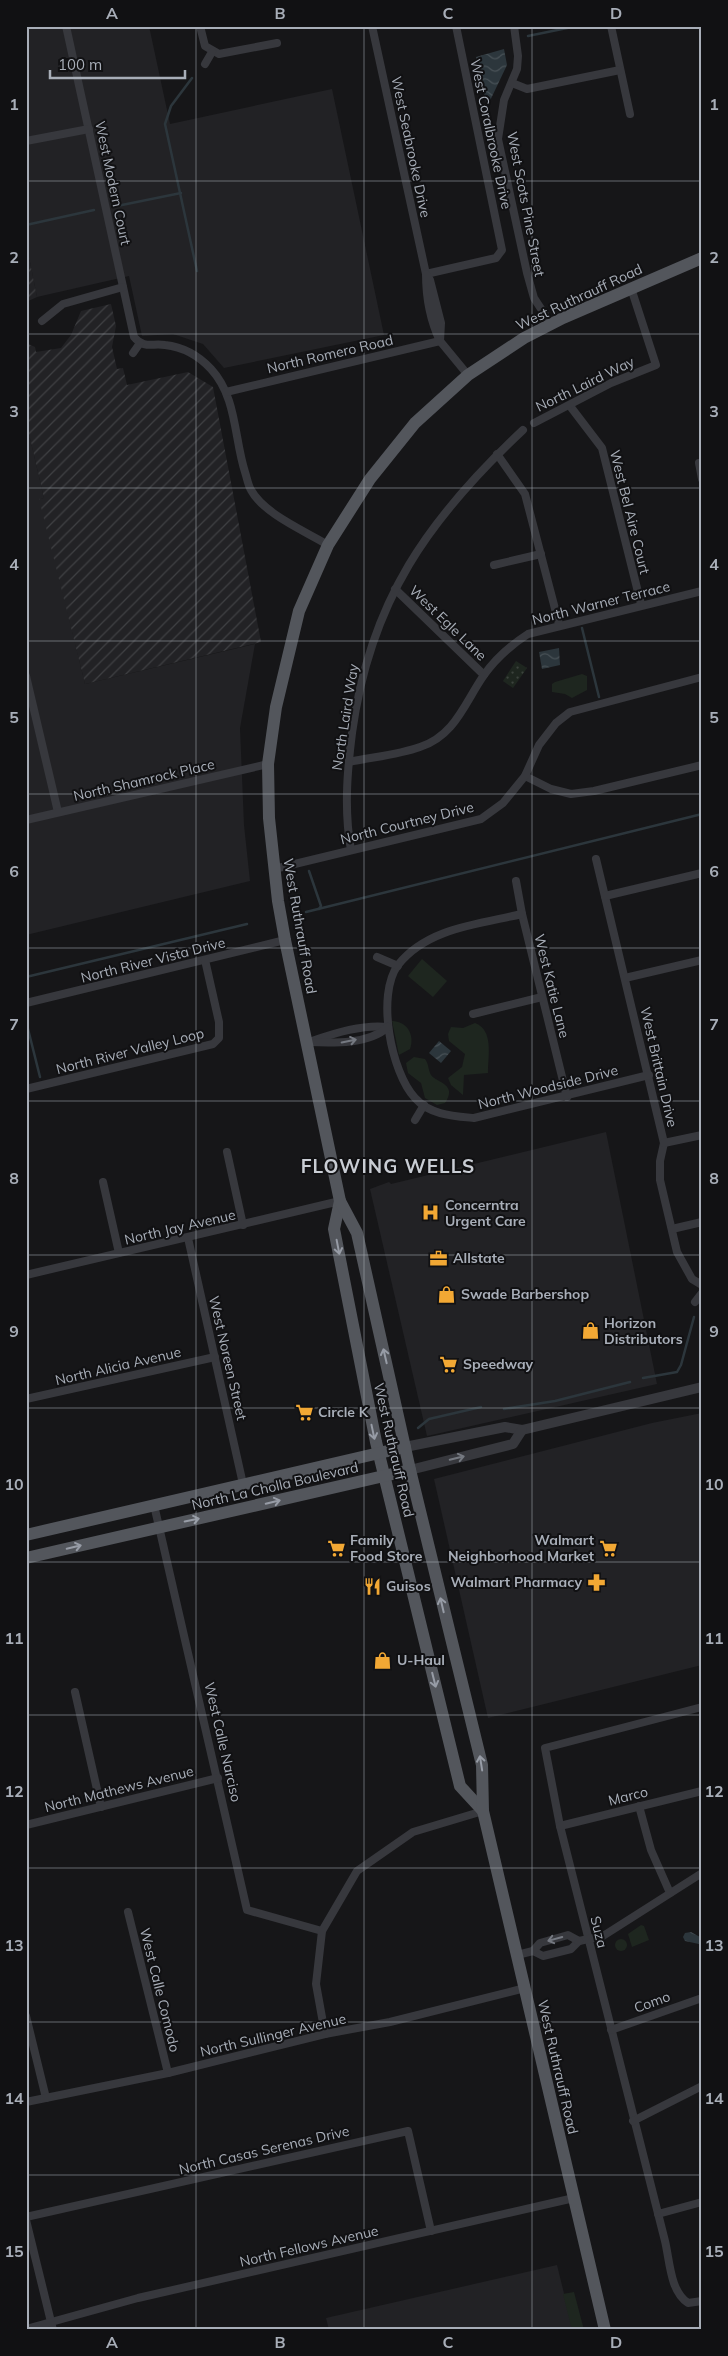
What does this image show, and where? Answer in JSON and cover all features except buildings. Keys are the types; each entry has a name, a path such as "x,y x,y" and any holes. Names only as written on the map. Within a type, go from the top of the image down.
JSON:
{"main road":[{"name":"West Ruthrauff Road","path":"605,2330 483,1811 482,1765 410,1470 357,1233 340,1201 285,940 268,818 268,764 276,707 299,610 328,545 370,479 415,423 468,375 524,338 631,288 702,258"},
{"name":"West Ruthrauff Road","path":"340,1201 334,1229 378,1452 460,1786 483,1811"},
{"name":"North La Cholla Boulevard","path":"26,1535 405,1447"},
{"name":"North La Cholla Boulevard","path":"26,1558 410,1470"}],"street":[{"name":"West Modern Court","path":"66,26 132,330 140,343"},
{"path":"200,26 205,46 212,52 228,54 277,43"},
{"name":"West Seabrooke Drive","path":"372,26 426,274 430,280 441,324 440,341"},
{"name":"West Coralbrooke Drive","path":"426,274 496,258 502,247 456,26"},
{"name":"West Scots Pine Street","path":"514,26 518,56 517,70 504,100 498,139 526,273 534,298 551,324"},
{"path":"611,26 630,114"},
{"path":"205,64 212,52"},
{"path":"512,83 527,89 620,70"},
{"path":"26,141 89,129"},
{"path":"42,321 62,304 123,287"},
{"name":"North Laird Way","path":"534,423 570,406 611,383 656,365 631,288"},
{"path":"440,341 468,375"},
{"name":"North Romero Road","path":"226,392 440,341"},
{"path":"133,353 140,343 146,346 164,345 195,355 211,369 226,392 241,459 251,490 267,508 328,545"},
{"name":"West Bel Aire Court","path":"570,406 602,448 641,604"},
{"name":"North Laird Way","path":"351,850 346,788 355,711 369,651 386,605 416,550 449,506 497,454 523,430"},
{"path":"497,454 526,494 559,624"},
{"path":"698,463 702,479"},
{"path":"494,565 541,554"},
{"name":"West Egle Lane","path":"395,589 484,675"},
{"name":"North Warner Terrace","path":"349,762 421,747 441,736 462,714 484,675 509,647 528,634 559,624 702,591"},
{"path":"26,676 58,812"},
{"name":"North Courtney Drive","path":"274,869 481,818 503,803 526,776 539,745 556,723 570,712 702,677"},
{"name":"North Shamrock Place","path":"26,820 268,764"},
{"path":"526,776 551,789 570,794 594,791 702,765"},
{"name":"West Brittain Drive","path":"596,859 664,1143 660,1161 660,1180 677,1252 692,1279 702,1285"},
{"path":"605,896 702,873"},
{"name":"West Katie Lane","path":"516,881 522,914 567,1097"},
{"path":"377,957 398,966 414,949 436,935 522,914"},
{"name":"North River Vista Drive","path":"26,1003 285,940"},
{"name":"North River Valley Loop","path":"26,1089 208,1047 218,1043 219,1026 205,960"},
{"path":"625,978 702,960"},
{"name":"North Woodside Drive","path":"398,966 389,988 388,1026 401,1075 415,1098 424,1105 446,1116 474,1118 567,1097 649,1075"},
{"path":"473,1014 542,997"},
{"path":"306,1042 335,1044 379,1034 388,1026"},
{"path":"415,1120 424,1105"},
{"path":"664,1143 702,1135"},
{"path":"226,1152 244,1225"},
{"path":"103,1182 119,1253"},
{"name":"North Jay Avenue","path":"26,1275 340,1201"},
{"path":"672,1229 702,1222"},
{"name":"West Noreen Street","path":"188,1238 243,1484"},
{"path":"695,1302 702,1293"},
{"name":"North Alicia Avenue","path":"26,1399 215,1357"},
{"name":"North La Cholla Boulevard","path":"405,1447 505,1427 522,1430 702,1387"},
{"name":"North La Cholla Boulevard","path":"410,1470 513,1444 522,1430"},
{"name":"West Calle Narciso","path":"154,1505 247,1910 322,1931"},
{"path":"74,1692 101,1807"},
{"name":"Suza","path":"702,1708 545,1748 560,1826 658,2214 674,2286 679,2302 688,2304 702,2301"},
{"name":"North Mathews Avenue","path":"26,1824 218,1778"},
{"name":"Marco","path":"560,1826 702,1791"},
{"path":"639,1806 651,1850 670,1894"},
{"path":"325,2034 316,1984 322,1931 357,1872 413,1832 483,1811"},
{"path":"533,1951 543,1956 571,1949 579,1941 603,1936 702,1873"},
{"name":"West Calle Comodo","path":"128,1912 168,2073"},
{"path":"517,1956 533,1951 540,1943 568,1935 579,1941"},
{"name":"North Sullinger Avenue","path":"26,2102 168,2073 325,2034 390,2022 524,1988"},
{"name":"Como","path":"611,2030 702,1998"},
{"path":"26,2016 46,2098"},
{"path":"633,2120 702,2086"},
{"name":"North Casas Serenas Drive","path":"26,2218 408,2131 430,2231"},
{"name":"North Fellows Avenue","path":"26,2329 138,2298 574,2198"},
{"path":"658,2214 702,2202"},
{"path":"26,2218 53,2330"}],"shaded area":[{"path":"26,26 149,26 170,124 332,89 384,335 224,368 203,344 173,334 142,336 129,276 37,297 26,242"},
{"path":"26,242 37,297 26,302"},
{"path":"111,304 116,326 112,347 117,369 123,368 127,385 188,372 213,387 261,642 85,684 39,499 44,498 30,438 26,439 26,343 35,347 36,352 61,348 71,335 81,311"},
{"path":"30,438 44,498 40,499 85,684 255,644 240,728 244,825 250,881 26,935 26,439"},
{"path":"516,661 527,668 513,688 503,681"},
{"path":"582,674 587,676 587,690 572,698 565,694 552,692 552,684 555,682"},
{"path":"422,959 447,981 433,997 408,976"},
{"path":"392,1021 402,1023 410,1034 410,1049 399,1055"},
{"path":"475,1023 485,1031 489,1044 488,1073 464,1075 463,1095 451,1085 448,1078 462,1067 465,1054 449,1041 448,1034 451,1027 463,1028"},
{"path":"414,1057 425,1059 431,1075 448,1088 448,1097 445,1103 437,1105 425,1098 421,1083 408,1073 406,1063"},
{"path":"606,1132 657,1384 427,1436 370,1189 389,1182 391,1184"},
{"path":"702,1413 702,1665 488,1718 434,1479 652,1423"},
{"path":"641,1925 644,1926 649,1940 632,1947 628,1934"},
{"path":"619,1939 623,1939 627,1945 623,1951 619,1951 615,1947 615,1943"},
{"path":"557,2265 573,2330 329,2330 326,2318"},
{"path":"574,2292 584,2330 572,2330 563,2294"}],"water":[{"path":"504,49 507,65 487,107 476,57"},
{"path":"559,648 560,665 542,669 539,652"},
{"path":"439,1041 451,1051 441,1063 429,1053"},
{"path":"691,1932 700,1937 699,1944 685,1941 683,1937 685,1933"}],"waterway":[{"path":"528,36 577,26"},
{"path":"192,78 171,106 165,124 197,271"},
{"path":"117,206 181,193"},
{"path":"26,225 94,210"},
{"path":"582,628 599,697"},
{"path":"306,912 702,814"},
{"path":"309,871 321,906 319,909"},
{"path":"26,977 247,924"},
{"path":"26,1021 40,1077"},
{"path":"643,1378 677,1372 681,1365 694,1317"},
{"path":"504,1409 555,1401 630,1382"},
{"path":"418,1428 429,1419 481,1407"}],"place":[{"name":"Concerntra Urgent Care","path":"431,1213"},
{"name":"Allstate","path":"439,1258"},
{"name":"Swade Barbershop","path":"447,1294"},
{"name":"Horizon Distributors","path":"590,1331"},
{"name":"Speedway","path":"449,1364"},
{"name":"Circle K","path":"304,1412"},
{"name":"Family Food Store","path":"336,1548"},
{"name":"Walmart Neighborhood Market","path":"608,1548"},
{"name":"Walmart Pharmacy","path":"596,1582"},
{"name":"Guisos","path":"372,1586"},
{"name":"U-Haul","path":"383,1660"}],"district":[{"name":"FLOWING WELLS","path":"388,1166"}]}
